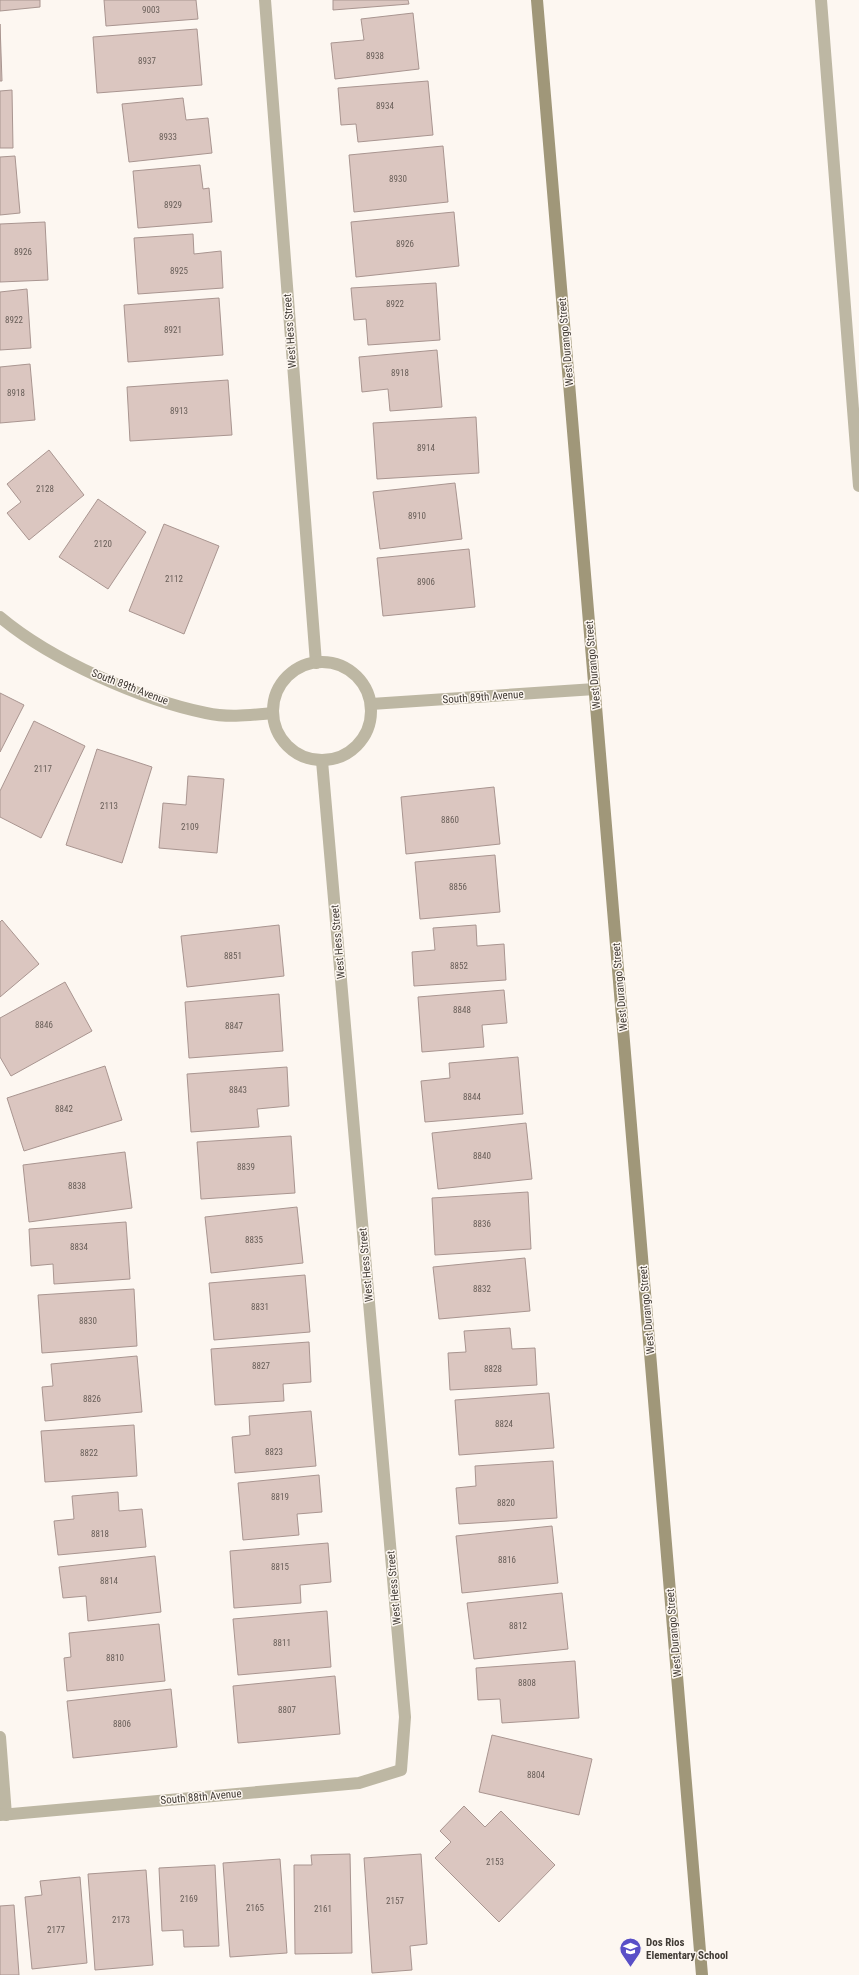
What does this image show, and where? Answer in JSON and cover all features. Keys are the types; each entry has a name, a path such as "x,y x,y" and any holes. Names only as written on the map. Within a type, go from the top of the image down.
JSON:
{"street":[{"name":"West Hess Street","path":"264,0 316,662"},
{"name":"West Durango Street","path":"537,0 702,1975"},
{"path":"820,0 859,486"},
{"name":"South 89th Avenue","path":"0,617 43,647 93,674 158,700 207,714 237,716 273,713"},
{"path":"316,662 331,663 345,668 358,677 366,689 371,704 370,721 364,736 353,749 338,758 322,760 307,758 294,751 283,741 276,728 273,713 274,701 285,680 294,671 316,662"},
{"name":"South 89th Avenue","path":"371,704 595,689"},
{"name":"West Hess Street","path":"322,760 405,1717 401,1770"},
{"path":"0,1737 3,1815"},
{"name":"South 88th Avenue","path":"3,1815 359,1783 401,1770"}],"building":[{"path":"0,0 40,0 40,7 0,11"},
{"path":"104,0 196,0 198,19 106,26"},
{"path":"333,0 408,0 409,4 333,10"},
{"path":"413,13 419,69 335,79 331,43 364,40 361,19"},
{"path":"0,24 2,81 0,81"},
{"path":"197,29 202,85 97,93 93,37"},
{"path":"428,81 433,135 358,142 356,124 341,125 338,88"},
{"path":"12,90 13,148 0,148 0,91"},
{"path":"183,98 186,120 208,118 212,153 129,162 122,104"},
{"path":"443,146 448,202 354,212 349,155"},
{"path":"15,156 20,213 0,215 0,157"},
{"path":"200,165 203,189 209,188 212,222 138,228 133,171"},
{"path":"454,212 459,266 356,277 351,222"},
{"path":"45,222 48,280 0,282 0,224"},
{"path":"193,234 194,254 221,251 223,288 138,294 134,238"},
{"path":"436,283 440,340 368,345 366,319 354,320 351,288"},
{"path":"27,289 31,348 0,350 0,292"},
{"path":"219,298 223,355 128,362 124,305"},
{"path":"437,350 442,407 390,411 388,389 362,392 359,357"},
{"path":"30,364 35,420 0,423 0,367"},
{"path":"228,380 232,435 130,441 127,387"},
{"path":"476,417 479,473 377,479 373,423"},
{"path":"49,450 84,495 29,540 7,513 21,502 7,484"},
{"path":"455,483 462,539 380,549 373,492"},
{"path":"98,499 146,532 108,589 59,557"},
{"path":"164,524 219,546 184,634 129,611"},
{"path":"469,549 475,607 383,616 377,558"},
{"path":"0,693 24,705 0,752"},
{"path":"34,721 85,746 41,838 0,817 0,791"},
{"path":"97,749 152,767 122,863 66,845"},
{"path":"188,776 224,779 217,853 159,848 163,803 186,805"},
{"path":"494,787 500,844 406,854 401,797"},
{"path":"495,855 500,912 420,919 415,862"},
{"path":"2,920 39,964 0,997 0,922"},
{"path":"279,925 284,976 187,987 181,936"},
{"path":"476,925 477,946 504,944 506,980 414,986 412,952 435,950 433,928"},
{"path":"65,982 92,1031 11,1076 0,1057 0,1018"},
{"path":"504,990 507,1023 482,1025 484,1047 422,1052 418,997"},
{"path":"279,994 283,1051 189,1058 185,1002"},
{"path":"518,1057 523,1114 425,1122 421,1081 450,1078 449,1063"},
{"path":"105,1066 122,1120 24,1151 7,1098"},
{"path":"287,1067 289,1106 257,1109 259,1127 191,1132 187,1074"},
{"path":"526,1123 532,1179 438,1189 432,1133"},
{"path":"291,1136 295,1193 201,1199 197,1142"},
{"path":"125,1152 132,1208 29,1222 23,1165"},
{"path":"528,1192 531,1249 435,1255 432,1198"},
{"path":"297,1207 303,1263 211,1273 205,1217"},
{"path":"126,1222 130,1279 54,1284 53,1264 31,1266 29,1229"},
{"path":"525,1258 530,1311 439,1319 433,1267"},
{"path":"305,1275 310,1332 214,1340 209,1283"},
{"path":"134,1289 137,1346 42,1353 38,1295"},
{"path":"510,1328 512,1349 535,1348 537,1385 450,1390 448,1353 466,1352 464,1331"},
{"path":"309,1342 311,1382 283,1384 284,1401 215,1405 211,1349"},
{"path":"137,1356 142,1412 45,1421 42,1387 53,1386 51,1364"},
{"path":"549,1393 554,1448 459,1455 455,1400"},
{"path":"311,1411 316,1466 235,1473 232,1437 250,1435 249,1416"},
{"path":"134,1425 137,1476 45,1482 41,1431"},
{"path":"553,1461 557,1518 459,1524 456,1488 476,1486 475,1466"},
{"path":"319,1475 322,1512 297,1514 299,1535 243,1540 238,1483"},
{"path":"118,1492 119,1511 142,1509 146,1547 58,1555 54,1521 74,1519 72,1496"},
{"path":"552,1526 558,1583 462,1593 456,1536"},
{"path":"328,1543 331,1582 300,1585 301,1603 234,1608 230,1551"},
{"path":"155,1556 161,1612 88,1621 86,1596 63,1598 59,1567"},
{"path":"562,1593 568,1649 474,1659 467,1603"},
{"path":"327,1611 331,1667 238,1675 233,1619"},
{"path":"159,1624 165,1681 67,1691 64,1658 71,1657 69,1633"},
{"path":"575,1661 579,1718 502,1723 500,1699 478,1700 476,1668"},
{"path":"335,1676 340,1734 238,1743 233,1686"},
{"path":"171,1689 177,1747 73,1758 67,1701"},
{"path":"492,1735 592,1759 579,1815 479,1792"},
{"path":"464,1806 485,1827 501,1811 555,1865 499,1922 435,1858 451,1842 440,1831"},
{"path":"350,1854 352,1953 295,1954 294,1865 312,1865 311,1855"},
{"path":"421,1854 427,1944 410,1946 412,1970 372,1973 364,1858"},
{"path":"280,1859 287,1953 230,1957 223,1863"},
{"path":"215,1865 219,1946 184,1947 183,1930 162,1931 159,1868"},
{"path":"146,1870 153,1965 95,1970 88,1874"},
{"path":"80,1877 87,1963 32,1969 25,1897 42,1895 40,1881"},
{"path":"14,1905 19,1975 0,1975 0,1906"}],"place":[{"name":"Dos Rios Elementary School","path":"630,1968"}]}
